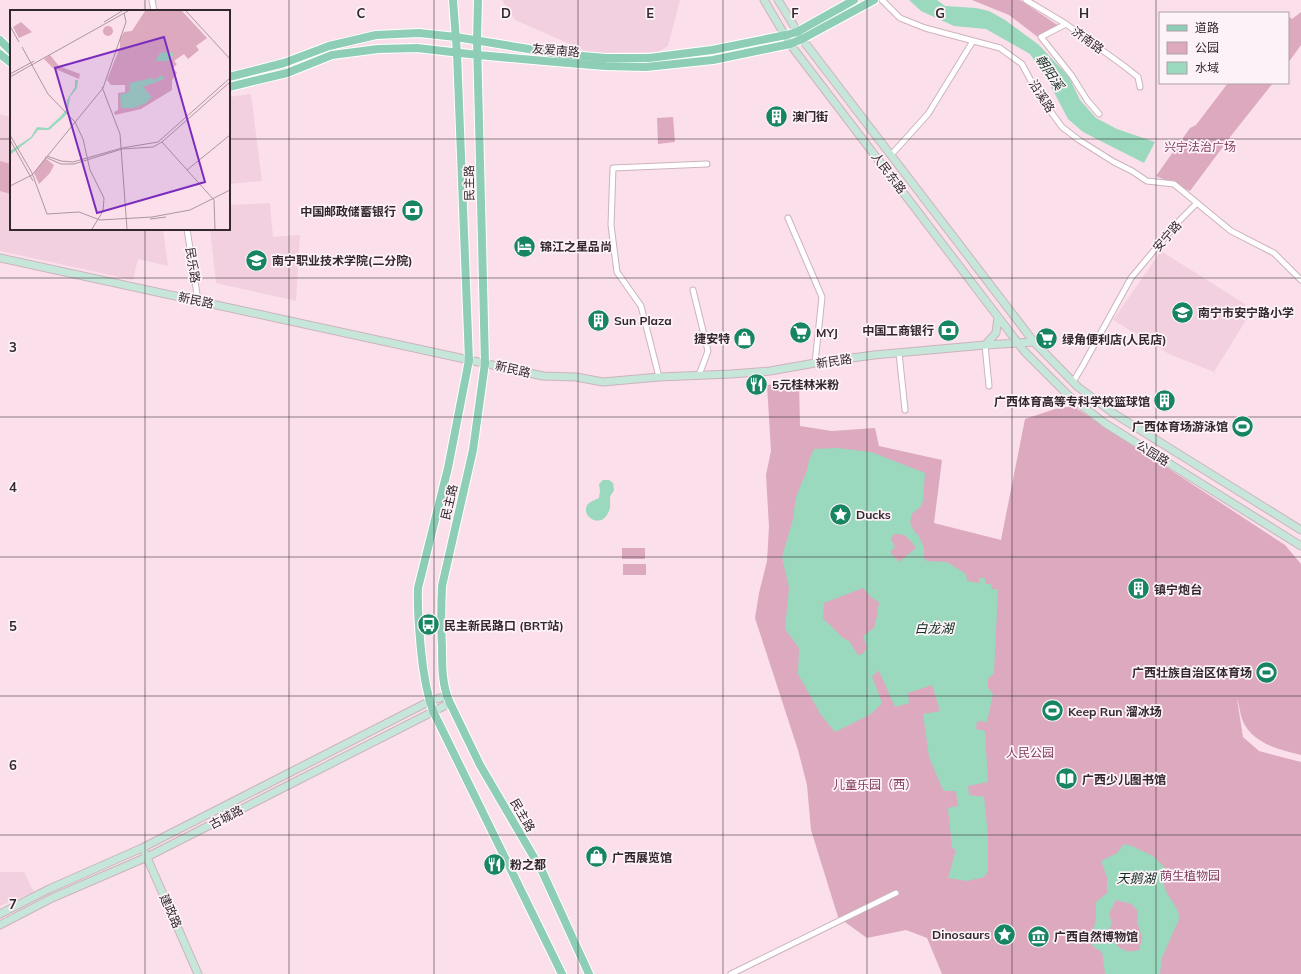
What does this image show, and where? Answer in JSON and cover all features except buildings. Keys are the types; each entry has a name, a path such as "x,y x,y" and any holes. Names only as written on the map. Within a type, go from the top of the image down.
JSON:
{"main road":[{"name":"民主路","path":"453,0 457,52 469,360 448,468 418,588 418,626 424,678 433,711 562,974"},
{"name":"民主路","path":"478,0 477,41 485,363 473,450 442,586 442,668 448,699 480,765 542,871 589,974"},
{"name":"人民东路","path":"764,0 790,44 1018,343"},
{"name":"人民东路","path":"778,0 802,40 1034,342"},
{"name":"友爱南路","path":"230,77 284,63 329,46 376,35 419,33 456,37 559,54 606,58 649,58 712,50 797,32 854,0"},
{"name":"友爱南路","path":"230,87 287,73 332,56 378,49 417,48 457,52 478,56 605,66 646,67 713,60 790,44 802,40 874,0"},
{"path":"0,40 10,50"},
{"path":"0,54 10,61"},
{"name":"新民路","path":"0,258 543,376 576,377 603,382 660,377 770,371 815,363 899,353 1034,342"},
{"path":"985,345 996,333 998,317"},
{"name":"公园路","path":"1034,342 1078,387 1113,413 1301,530"},
{"name":"公园路","path":"1018,343 1024,351 1069,396 1106,424 1301,546"},
{"name":"古城路","path":"0,914 49,889 142,848 430,701 448,699"},
{"name":"古城路","path":"0,925 52,898 147,858 433,711 448,699"},
{"name":"建政路","path":"142,848 198,974"}],"street":[{"path":"152,0 154,10"},
{"name":"沿溪路","path":"882,0 900,18 925,28 1000,48 1022,64 1038,94 1062,127 1079,140 1147,181 1174,184 1197,203"},
{"name":"济南路","path":"1026,0 1066,24 1124,66 1138,77 1140,87"},
{"path":"1066,24 1041,37 1072,76 1087,100 1099,114"},
{"path":"891,155 928,114 973,41"},
{"path":"660,377 642,306 617,272 611,225 613,168 707,164"},
{"path":"1197,203 1231,231 1274,253 1301,280"},
{"name":"安宁路","path":"1073,382 1131,278 1178,222 1197,203"},
{"path":"788,218 822,297 815,363"},
{"name":"民乐路","path":"187,230 198,300"},
{"path":"692,290 708,350 699,375"},
{"path":"985,345 989,386"},
{"path":"899,353 905,410"},
{"path":"731,974 896,894"}],"shaded area":[{"path":"502,0 680,0 668,46 658,52 590,53 515,20"},
{"path":"251,94 262,181 230,184 230,97"},
{"path":"0,114 10,117 10,230 163,230 168,266 138,259 133,280 0,251"},
{"name":"南宁职业技术学院(二分院)","path":"270,203 273,237 300,235 296,301 216,283 210,230 230,230 230,205"},
{"name":"南宁市安宁路小学","path":"1161,251 1245,304 1245,322 1214,372 1169,354 1113,320"},
{"path":"0,872 24,872 34,892 0,906"}],"green space":[{"path":"972,0 1020,0 1062,28 1039,38 1009,15"},
{"path":"1301,12 1301,45 1289,62 1289,17 1292,19"},
{"name":"兴宁法治广场","path":"1227,84 1272,84 1190,191 1156,176 1190,128 1196,125"},
{"path":"673,117 675,142 658,144 657,118"},
{"path":"0,161 10,164 10,194 0,191"},
{"name":"人民公园","path":"799,382 800,426 832,431 875,428 879,446 942,460 934,523 1001,540 1025,419 1055,409 1073,406 1285,545 1301,564 1301,755 1275,748 1259,740 1252,734 1242,719 1237,699 1243,737 1259,751 1301,762 1301,974 942,974 927,938 906,930 867,938 838,917 811,830 807,785 798,750 755,618 759,593 767,561 769,527 766,475 771,451 767,385"},
{"path":"622,548 645,548 645,559 622,559"},
{"path":"623,564 646,564 646,575 623,575"}],"water":[{"name":"朝阳溪","path":"909,0 937,0 945,6 976,8 989,11 1005,20 1039,45 1069,77 1080,100 1096,118 1117,129 1155,142 1144,163 1083,132 1068,119 1046,77 1030,54 986,29 954,26 921,11"},
{"name":"白龙湖","path":"837,448 871,452 925,473 923,501 921,506 912,514 910,523 916,534 918,534 924,548 924,558 927,561 947,562 966,574 967,581 979,583 979,578 985,578 986,584 991,584 992,589 998,589 994,673 988,679 988,688 993,694 987,722 977,721 976,729 985,731 988,782 968,786 969,795 984,797 988,835 988,871 984,877 967,881 948,878 956,850 952,848 948,808 958,806 956,791 945,791 942,788 929,757 923,714 940,711 932,685 908,693 909,703 895,707 879,671 872,676 882,703 871,714 835,732 821,715 798,674 799,648 785,629 789,588 782,557 793,519 796,497 814,449","holes":["894,534 902,534 907,537 916,548 899,562 890,552 895,547 891,539","863,588 872,598 879,602 874,628 863,636 867,648 862,654 858,655 849,641 843,638 823,619 824,603"]},
{"path":"603,480 609,480 613,483 614,490 610,497 610,508 608,513 604,518 596,521 588,516 586,508 589,503 599,498 599,484"},
{"name":"天鹅湖","path":"1124,844 1132,846 1153,856 1169,872 1164,881 1164,887 1179,915 1178,921 1162,958 1160,974 1105,974 1102,952 1092,946 1094,942 1093,933 1096,918 1096,902 1107,893 1107,877 1101,861 1117,853","holes":["1116,900 1132,904 1138,912 1137,921 1142,938 1139,950 1128,951 1120,948 1113,940 1109,930 1112,923 1109,914"]}],"place":[{"name":"澳门街","path":"776,116"},
{"name":"中国邮政储蓄银行","path":"412,211"},
{"name":"锦江之星品尚","path":"524,246"},
{"name":"南宁职业技术学院(二分院)","path":"256,260"},
{"name":"南宁市安宁路小学","path":"1182,312"},
{"name":"Sun Plaza","path":"599,320"},
{"name":"中国工商银行","path":"949,330"},
{"name":"MYJ","path":"800,332"},
{"name":"捷安特","path":"745,338"},
{"name":"绿角便利店(人民店)","path":"1046,339"},
{"name":"5元桂林米粉","path":"756,384"},
{"name":"广西体育高等专科学校篮球馆","path":"1165,401"},
{"name":"广西体育场游泳馆","path":"1243,426"},
{"name":"Ducks","path":"841,514"},
{"name":"镇宁炮台","path":"1138,589"},
{"name":"民主新民路口 (BRT站)","path":"429,625"},
{"name":"广西壮族自治区体育场","path":"1267,672"},
{"name":"Keep Run 溜冰场","path":"1053,711"},
{"name":"广西少儿图书馆","path":"1066,779"},
{"name":"广西展览馆","path":"596,857"},
{"name":"粉之都","path":"494,864"},
{"name":"Dinosaurs","path":"1005,934"},
{"name":"广西自然博物馆","path":"1038,936"}],"park label":[{"name":"儿童乐园（西）","path":"875,784"},
{"name":"荫生植物园","path":"1190,875"}]}
